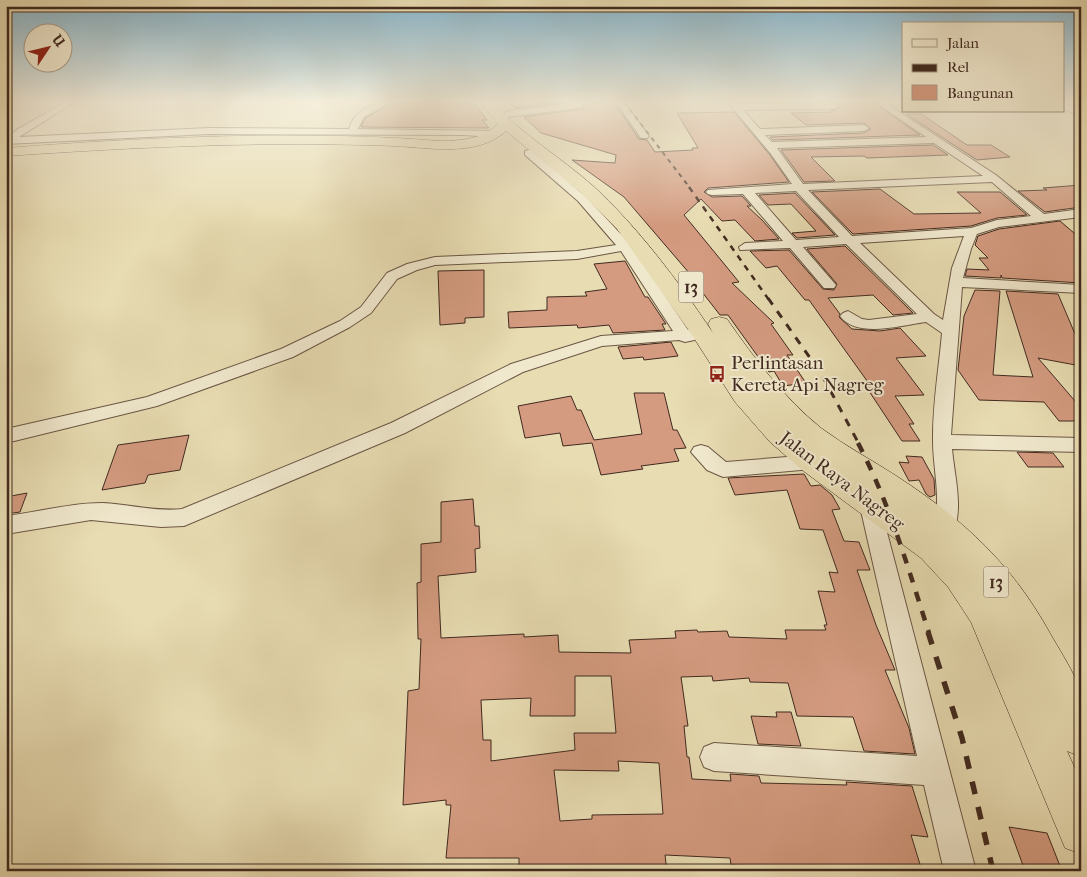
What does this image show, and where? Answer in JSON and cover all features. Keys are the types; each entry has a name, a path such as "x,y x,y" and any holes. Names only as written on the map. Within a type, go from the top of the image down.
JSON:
{"highway":[{"path":"7,145 131,143"},
{"path":"415,143 449,144 499,150"},
{"path":"449,144 460,143"},
{"name":"Jalan Raya Nagreg","path":"521,143 528,153 585,188 623,225 694,335 744,396 780,435 812,462 868,502 973,553 1000,587 1034,637 1081,737"},
{"name":"Jalan Raya Nagreg","path":"543,143 598,186 642,226 673,263 765,387 811,434 837,453 876,477 939,538 960,577 984,612 1081,832"}],"street":[{"path":"7,145 31,143"},
{"path":"769,145 846,143"},
{"path":"939,143 994,179 1041,218"},
{"path":"769,145 800,188 850,241 929,317 950,332"},
{"path":"528,153 582,199 625,247 694,335"},
{"path":"712,192 874,183 994,179"},
{"path":"747,191 829,286"},
{"path":"745,247 972,232 997,224 1081,213"},
{"path":"939,538 948,516 942,442 950,332 956,282 966,243 972,232"},
{"path":"6,436 151,402 287,353 345,324 366,310 392,276 412,267 443,261 577,255 625,247"},
{"path":"956,282 1081,289"},
{"path":"848,316 858,323 869,325 929,317"},
{"path":"6,526 92,512 139,514 162,519 184,517 398,428 517,368 580,346 601,341 694,335"},
{"path":"942,442 1081,445"},
{"path":"701,452 714,465 723,470 812,462"},
{"path":"868,502 960,871"},
{"path":"714,756 935,771"}],"building":[{"path":"575,143 649,143 655,152 693,150 692,148 698,148 695,143 760,143 770,155 789,182 708,188 704,192 712,197 742,196 751,206 747,206 779,239 755,241 735,220 722,221 701,199 684,215 739,282 732,283 774,323 771,324 793,355 787,355 806,383 783,386 774,371 769,372 728,315 720,315 688,274 690,274 624,197 572,160 615,163 616,155"},
{"path":"951,143 991,145 1010,157 977,160"},
{"path":"933,145 948,155 867,158 864,156 811,157 835,181 804,182 781,150"},
{"path":"1081,185 1081,207 1045,212 1018,191 1047,190 1043,188"},
{"path":"880,189 914,214 981,213 957,192 1000,192 1027,215 997,218 971,226 853,234 812,192"},
{"path":"795,193 835,235 797,238 792,233 816,231 791,204 768,205 759,195"},
{"path":"1060,221 1081,239 1081,283 1002,278 1001,275 1001,278 965,276 967,269 989,270 979,258 988,258 975,245 978,236 999,229"},
{"path":"845,246 913,313 893,315 873,295 828,298 840,314 839,317 852,329 880,331 900,328 926,356 896,358 924,395 895,396 914,424 909,424 920,441 902,441 865,385 870,385 809,300 805,300 777,266 766,268 750,251 789,250 823,289 834,290 837,284 807,249"},
{"path":"625,261 645,297 648,297 666,324 662,324 665,330 613,333 609,325 578,328 577,325 509,328 508,312 547,310 547,297 587,296 585,292 607,289 594,264"},
{"path":"484,270 484,317 465,318 465,323 440,325 438,271"},
{"path":"975,290 1000,291 993,375 1033,377 1006,291 1058,294 1081,348 1081,366 1038,358 1081,408 1081,421 1059,421 1044,402 979,400 958,370 964,316"},
{"path":"671,342 678,356 644,360 643,357 623,359 618,347"},
{"path":"634,393 664,393 673,430 677,430 686,448 674,449 679,461 641,466 643,469 601,475 592,443 563,446 560,433 525,438 518,406 571,396 577,410 581,410 594,440 642,434"},
{"path":"189,435 180,470 148,475 145,483 102,490 118,445"},
{"path":"1017,452 1053,453 1064,467 1028,467"},
{"path":"906,456 922,457 934,479 935,495 930,497 926,494 919,480 909,481 899,462 909,463"},
{"path":"804,474 811,486 820,485 832,495 840,509 832,510 844,541 859,542 870,570 857,570 876,625 895,670 885,670 909,728 915,754 864,751 853,717 797,716 788,683 750,682 749,678 713,681 712,676 681,677 688,726 684,726 687,757 689,757 692,779 731,781 730,774 759,776 761,783 847,785 846,782 912,786 928,837 911,835 922,871 768,871 767,866 731,865 730,858 665,855 667,871 519,871 519,858 446,858 451,805 446,805 446,800 403,805 408,691 419,689 421,639 418,639 417,583 421,582 421,544 441,542 441,502 473,499 475,526 479,526 480,548 475,549 476,572 438,576 441,638 524,634 524,637 558,635 559,652 631,653 629,640 676,638 675,631 727,631 729,637 787,639 785,630 826,630 824,625 827,625 818,591 835,592 829,572 838,573 823,530 800,529 787,490 735,495 728,478","holes":["575,676 611,676 616,733 574,733 575,750 491,761 491,740 483,740 481,700 531,698 530,716 575,716","618,761 659,763 663,814 592,815 592,819 560,821 554,770 619,771"]},
{"path":"27,493 20,512 6,514 6,497"},
{"path":"776,712 791,712 801,746 758,744 751,716 777,717"},
{"path":"1009,827 1047,833 1062,871 1025,871"}],"railway":[{"path":"655,143 690,188"},
{"path":"689,187 769,300"},
{"path":"768,298 822,375 859,444"},
{"path":"858,443 889,513 929,633"},
{"path":"928,632 962,738 993,871"}],"place":[{"name":"Perlintasan Kereta Api Nagreg","path":"717,374"}]}
